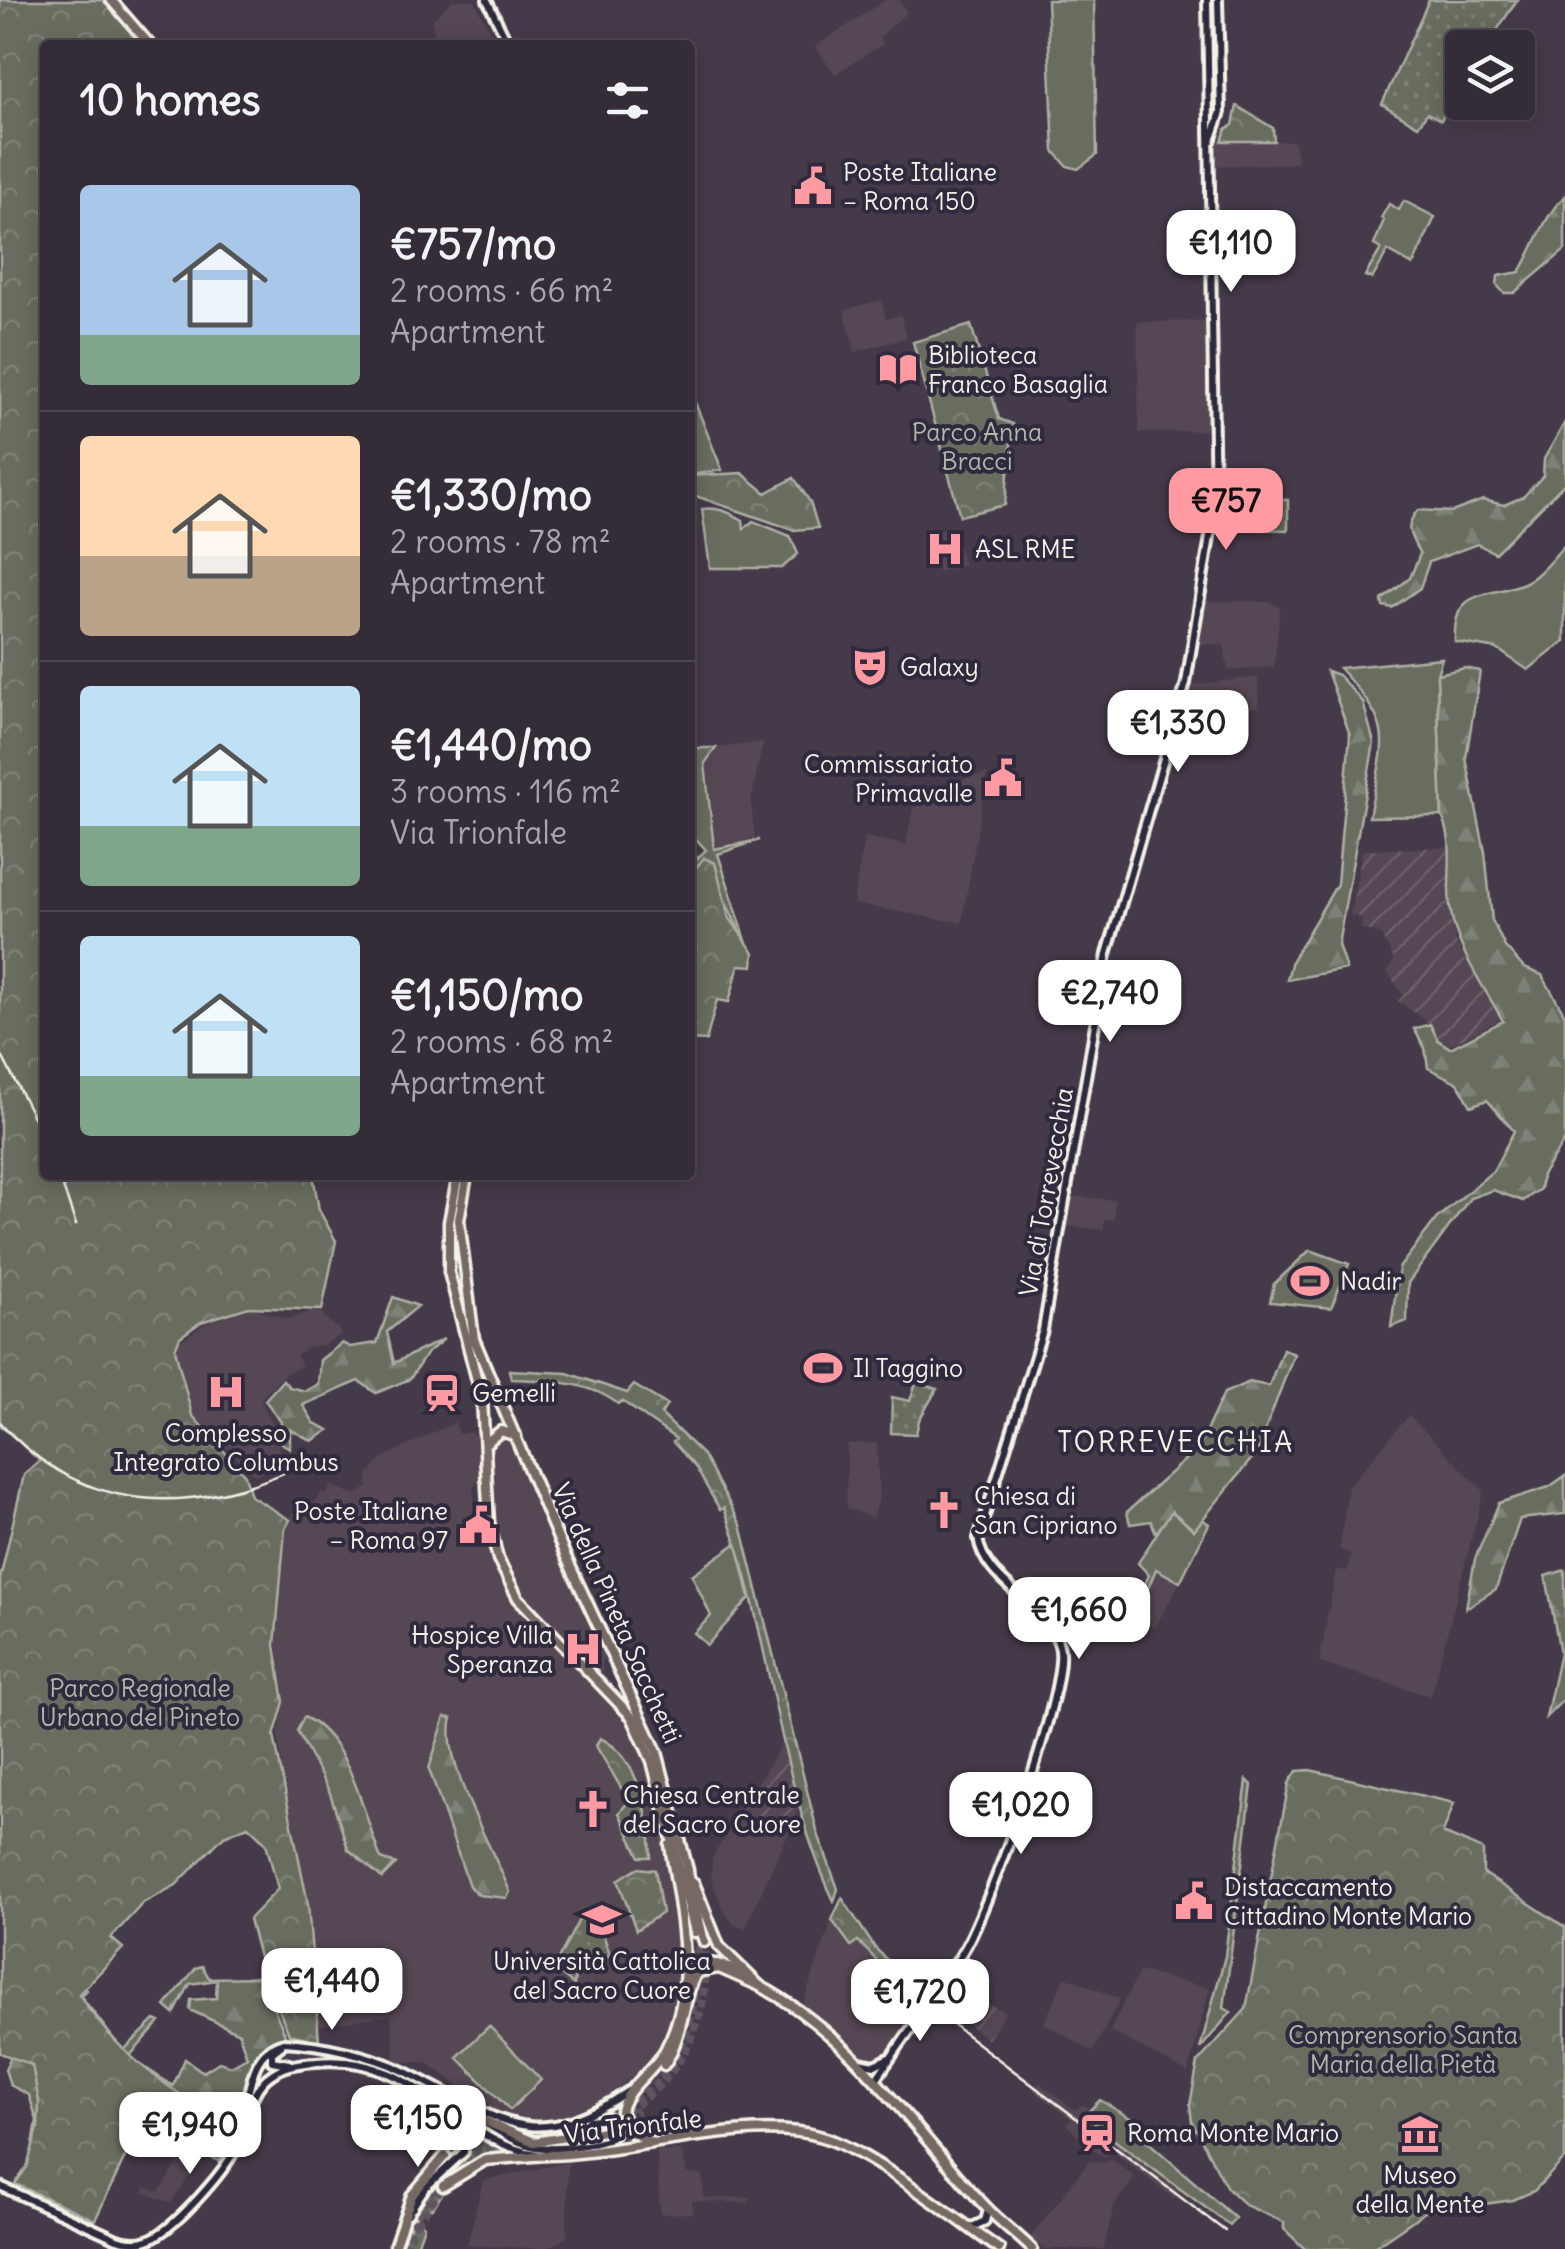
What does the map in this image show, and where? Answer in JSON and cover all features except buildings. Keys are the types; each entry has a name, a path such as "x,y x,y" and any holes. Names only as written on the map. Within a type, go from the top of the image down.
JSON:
{"main road":[{"path":"111,0 146,40"},
{"path":"487,0 507,40"},
{"name":"Via di Torrevecchia","path":"890,2057 964,1949 987,1900 1022,1803 1060,1668 1055,1636 983,1556 978,1538 1040,1341 1110,942 1188,674 1217,488 1206,0"},
{"name":"Via di Torrevecchia","path":"1208,147 1222,112 1218,0"},
{"name":"Via della Pineta Sacchetti","path":"457,1180 449,1222 449,1272 479,1386 489,1522 502,1571 518,1598 628,1712 650,1754 667,1819"},
{"name":"Via della Pineta Sacchetti","path":"466,1180 459,1220 471,1325 565,1554 658,1752 687,1868"},
{"path":"486,1446 498,1431 516,1436"},
{"path":"667,1819 695,1932"},
{"path":"652,2144 634,2135 623,2122 621,2109 628,2091 665,2050 678,2020 686,1927 667,1819"},
{"path":"687,1868 704,1942"},
{"path":"687,1868 718,1946 760,1986"},
{"path":"682,1992 693,1970 713,1962 798,2008 856,2060 988,2210 1032,2249"},
{"path":"664,2065 679,2038 690,1984 698,1972 719,1968 760,1986"},
{"path":"291,2042 275,2050 271,2058 278,2064 296,2064"},
{"path":"242,2134 258,2060 270,2047 291,2042"},
{"name":"Via Trionfale","path":"291,2042 394,2066 512,2124 562,2126 588,2117 628,2091"},
{"path":"856,2060 874,2065 890,2057"},
{"path":"875,2082 890,2057"},
{"name":"Via Trionfale","path":"296,2064 335,2061 364,2065 400,2078 500,2142 546,2155 785,2132 822,2136 848,2148 1000,2249"},
{"path":"0,2186 117,2239 145,2241 167,2228 221,2170 242,2134 264,2080 296,2064"},
{"path":"440,2101 534,2142 604,2131"},
{"path":"394,2246 419,2196 464,2152 461,2127 440,2101"},
{"path":"472,2116 512,2142 548,2150 604,2142 616,2129 604,2117 562,2126"},
{"path":"443,2186 484,2160 546,2155"},
{"path":"394,2246 412,2196 445,2156"},
{"path":"969,2228 983,2223 988,2210"}],"shaded area":[{"path":"453,0 474,0 495,40 434,40 432,20"},
{"path":"885,0 899,0 907,12 880,37 883,44 835,74 815,47"},
{"path":"1215,141 1294,141 1298,163 1216,166"},
{"path":"881,300 886,319 901,315 907,338 855,352 844,310"},
{"path":"1208,321 1212,430 1139,433 1137,322"},
{"name":"ASL RME","path":"953,526 964,564 938,572 927,534"},
{"path":"1206,601 1271,602 1280,608 1274,667 1228,671 1224,645 1200,644"},
{"path":"1258,677 1259,707 1184,716 1192,685"},
{"path":"763,742 751,802 755,838 714,850 705,763 716,748"},
{"path":"987,773 962,923 853,904 864,837 906,845 916,790"},
{"path":"1449,847 1447,900 1456,942 1500,1020 1445,1047 1430,1024 1398,1001 1403,995 1387,972 1394,960 1381,935 1361,929 1362,918 1350,915 1362,850"},
{"path":"1070,1196 1115,1200 1114,1219 1105,1219 1103,1230 1067,1226"},
{"name":"Complesso Integrato Columbus","path":"252,1308 289,1319 317,1309 342,1334 324,1345 307,1347 297,1356 302,1366 286,1373 263,1396 261,1402 281,1438 278,1447 287,1458 255,1476 193,1414 176,1356 178,1343 204,1324"},
{"path":"1409,1415 1484,1491 1431,1696 1319,1663 1336,1569 1347,1571 1351,1554 1339,1550 1348,1487"},
{"path":"455,1422 459,1434 471,1432 482,1442 481,1478 473,1488 476,1518 486,1527 504,1584 624,1713 635,1731 651,1775 680,1911 675,2007 655,2057 601,2103 568,2120 516,2120 489,2110 427,2062 395,2062 391,2015 318,2026 308,1904 278,1735 284,1696 276,1635 285,1526 292,1513 313,1503 322,1492 327,1494 332,1485 355,1495 367,1488 369,1473 383,1458"},
{"path":"504,1433 514,1440 604,1644 602,1675 522,1597 506,1573 492,1524 489,1446"},
{"path":"877,1443 879,1501 872,1518 846,1508 847,1444"},
{"path":"1156,1569 1180,1582 1155,1628 1136,1618"},
{"path":"784,1740 801,1804 786,1838 743,1808"},
{"path":"743,1808 786,1838 745,1929 734,1925 722,1908 711,1877 712,1858"},
{"path":"832,1920 850,1946 858,1941 915,2000 912,2005 917,2012 877,2062 856,2057 802,2006"},
{"path":"1139,1971 1210,1988 1188,2073 1110,2031"},
{"path":"1065,1976 1120,1999 1093,2052 1044,2023"},
{"path":"946,1984 1005,2012 988,2040 935,2000"},
{"path":"1039,2082 1075,2110 1084,2104 1086,2112 1097,2121 1095,2125 1181,2190 1174,2199 1111,2150 1105,2157 1088,2147 1067,2125 1071,2119 1033,2090"},
{"path":"186,2150 202,2158 171,2203 143,2192 145,2187 159,2192"},
{"path":"657,2151 682,2151 687,2174 702,2174 704,2198 750,2197 750,2203 692,2201 693,2213 660,2214"},
{"path":"1111,2158 1135,2177 1114,2206 1104,2249 1046,2249 1029,2239 1089,2161 1103,2163"},
{"path":"568,2162 567,2237 546,2249 467,2245 483,2181"}],"green space":[{"name":"Parco Regionale Urbano del Pineto","path":"0,0 105,0 139,40 40,40 40,1180 314,1180 319,1210 336,1241 322,1310 249,1307 201,1322 180,1337 175,1349 192,1415 245,1475 251,1496 290,1520 285,1529 275,1645 284,1702 274,1736 308,1904 319,2041 289,2034 263,1972 249,1919 278,1889 266,1843 248,1826 224,1836 176,1885 143,1903 111,1938 123,1948 79,1994 108,2033 141,2065 218,2120 220,2116 237,2121 219,2161 140,2126 95,2220 15,2184 27,2167 38,2128 39,2102 32,2065 0,2053 0,1579 24,1475 40,1461 0,1425"},
{"path":"1047,0 1094,0 1097,155 1078,169 1067,166 1054,151"},
{"path":"1429,0 1517,0 1497,30 1445,30 1445,113 1441,120 1427,113 1418,126 1382,104"},
{"path":"1237,106 1273,128 1274,141 1222,141 1226,129 1233,125"},
{"path":"1565,196 1565,250 1514,293 1504,293 1497,285 1498,276 1520,272 1545,222"},
{"path":"1404,201 1435,217 1413,265 1388,251 1372,279 1365,276 1381,249 1374,245 1384,220 1381,218 1389,204 1399,210"},
{"name":"Parco Anna Bracci","path":"971,325 999,419 1013,424 1005,505 960,516 913,342"},
{"path":"695,402 722,470 695,474"},
{"path":"1565,422 1565,483 1495,553 1477,544 1429,562 1420,588 1392,608 1383,606 1382,600 1410,578 1420,554 1410,532 1418,510 1452,512 1483,500 1504,505 1523,497 1543,476 1544,459"},
{"path":"742,473 766,493 794,478 810,502 818,528 794,530 695,496 695,476"},
{"path":"1244,499 1288,500 1288,530 1243,529"},
{"path":"702,509 718,509 733,515 743,520 744,529 753,521 790,536 798,554 782,568 710,568"},
{"path":"1565,545 1565,641 1528,670 1497,649 1455,642 1459,612 1465,603 1530,580"},
{"path":"1442,658 1437,675 1442,816 1369,817 1382,736 1371,707 1339,668"},
{"path":"1465,668 1480,671 1466,758 1485,852 1492,920 1505,947 1524,968 1542,975 1565,1015 1565,1140 1542,1175 1540,1189 1523,1201 1493,1190 1470,1198 1408,1283 1407,1321 1391,1327 1399,1268 1437,1218 1493,1171 1514,1131 1487,1100 1471,1106 1458,1083 1428,1068 1425,1048 1414,1029 1430,1024 1438,1040 1450,1048 1503,1021 1464,952 1450,907 1450,849 1442,816 1437,674"},
{"path":"1327,671 1338,675 1363,702 1374,743 1338,945 1346,969 1287,980 1292,960 1337,884 1350,735"},
{"path":"695,748 716,748 705,763 714,849 759,840 718,854 749,950 704,858 695,869 695,860 706,850 695,838"},
{"path":"704,858 715,863 729,917 754,953 753,966 739,965 729,1002 717,1000 706,1041 695,1040 695,869"},
{"name":"Nadir","path":"1310,1250 1349,1264 1331,1308 1270,1302 1274,1284"},
{"path":"393,1297 418,1306 387,1332 394,1363 444,1339 426,1354 410,1379 376,1393 359,1381 303,1405 314,1423 329,1430 312,1441 290,1429 290,1448 281,1443 281,1422 265,1400 283,1380 289,1387 305,1391 318,1384 320,1360 342,1343 350,1347 377,1343"},
{"path":"1283,1349 1294,1354 1257,1452 1194,1530 1172,1511 1156,1533 1151,1521 1130,1524 1127,1512 1198,1448 1224,1393 1249,1382 1269,1386"},
{"path":"509,1370 567,1373 627,1393 634,1385 667,1405 661,1414 703,1455 741,1525 817,1831 838,1889 834,1901 799,1805 753,1605 724,1508 720,1510 696,1468 673,1442 676,1439 622,1401 618,1404 595,1391 568,1384 511,1379"},
{"path":"916,1382 937,1389 919,1420 916,1434 891,1433 892,1397 910,1401"},
{"path":"1565,1476 1565,1514 1520,1519 1496,1589 1466,1608 1475,1559 1499,1503 1549,1487"},
{"path":"1171,1511 1194,1530 1202,1519 1209,1524 1180,1582 1156,1569 1144,1598 1140,1595 1149,1575 1138,1563"},
{"path":"737,1543 750,1598 707,1645 694,1633 711,1616 692,1575"},
{"path":"1565,1570 1565,1698 1546,1717 1560,1653 1546,1576"},
{"path":"304,1717 320,1727 345,1760 381,1859 396,1864 382,1878 348,1849 330,1793 297,1731"},
{"path":"445,1717 452,1718 450,1736 461,1781 510,1892 507,1898 479,1895 469,1886 429,1769"},
{"path":"600,1738 625,1759 640,1790 651,1857 640,1857 619,1813 629,1801 596,1746"},
{"name":"Comprensorio Santa Maria della Pietà","path":"1310,1770 1454,1803 1443,1833 1483,1850 1483,1873 1565,1927 1565,2158 1534,2191 1513,2200 1425,2212 1371,2249 1305,2249 1284,2229 1284,2222 1245,2205 1227,2188 1192,2122 1190,2105 1198,2062 1246,2009 1289,1783 1297,1771"},
{"path":"1247,1780 1252,1785 1224,2008 1231,2012 1200,2049 1225,1956"},
{"path":"637,1868 655,1870 662,1913 636,1930 618,1880"},
{"path":"842,1898 875,1948 923,1996 915,2007 911,2005 914,2000 858,1941 851,1946 832,1920"},
{"path":"589,1914 597,1917 610,1954 598,1963 591,1955 575,1974 574,1985 553,1969 579,1920"},
{"path":"51,1950 87,1990 80,1995 123,2051 155,2020 160,2022 129,2057 173,2086 185,2059 203,2072 219,2062 231,2066 247,2057 239,2033 190,2010 191,2000 216,1998 217,1980 190,1984 174,2014 165,2006 196,1968 202,1966 209,1978 261,1977 286,2037 265,2045 257,2055 224,2157 210,2148 219,2118 180,2095 162,2122 145,2107 31,2160 37,2120 29,2095 10,2085 5,2069 16,2046 0,1978"},
{"path":"489,2026 541,2080 510,2110 457,2057"},
{"path":"1100,2100 1135,2121 1146,2140 1235,2218 1229,2225 1094,2125 1097,2121 1087,2113"},
{"path":"465,2124 510,2150 459,2169 442,2184 446,2188 433,2208 418,2211 416,2219 424,2226 416,2249 399,2249 427,2191 466,2155"}],"tunnel":[{"path":"462,2154 494,2141 598,2115 629,2103 656,2084 677,2056 691,2016 697,1985 695,1932"},
{"path":"570,2133 603,2123 631,2108 676,2065 691,2039 701,2009 704,1942"},
{"path":"604,2131 638,2110"},
{"path":"445,2156 485,2141"},
{"path":"405,2249 421,2209 441,2179 470,2159 512,2145"},
{"path":"427,2183 450,2162"},
{"path":"417,2224 443,2186"}],"railway":[{"path":"0,1052 40,1130"},
{"path":"61,1180 76,1225"},
{"path":"0,1422 34,1454 70,1477 108,1492 147,1498 187,1498 228,1491 310,1461"},
{"path":"931,2008 1225,2231"}],"place":[{"name":"Poste Italiane – Roma 150","path":"813,186"},
{"name":"Biblioteca Franco Basaglia","path":"898,369"},
{"name":"ASL RME","path":"945,549"},
{"name":"Galaxy","path":"870,667"},
{"name":"Commissariato Primavalle","path":"1003,778"},
{"name":"Nadir","path":"1310,1281"},
{"name":"Il Taggino","path":"823,1368"},
{"name":"Complesso Integrato Columbus","path":"226,1392"},
{"name":"Gemelli","path":"442,1393"},
{"name":"Chiesa di San Cipriano","path":"944,1510"},
{"name":"Poste Italiane – Roma 97","path":"478,1525"},
{"name":"Hospice Villa Speranza","path":"583,1649"},
{"name":"Chiesa Centrale del Sacro Cuore","path":"593,1809"},
{"name":"Distaccamento Cittadino Monte Mario","path":"1194,1901"},
{"name":"Università Cattolica del Sacro Cuore","path":"602,1920"},
{"name":"Roma Monte Mario","path":"1097,2133"},
{"name":"Museo della Mente","path":"1420,2134"}],"district":[{"name":"TORREVECCHIA","path":"1176,1442"}]}
